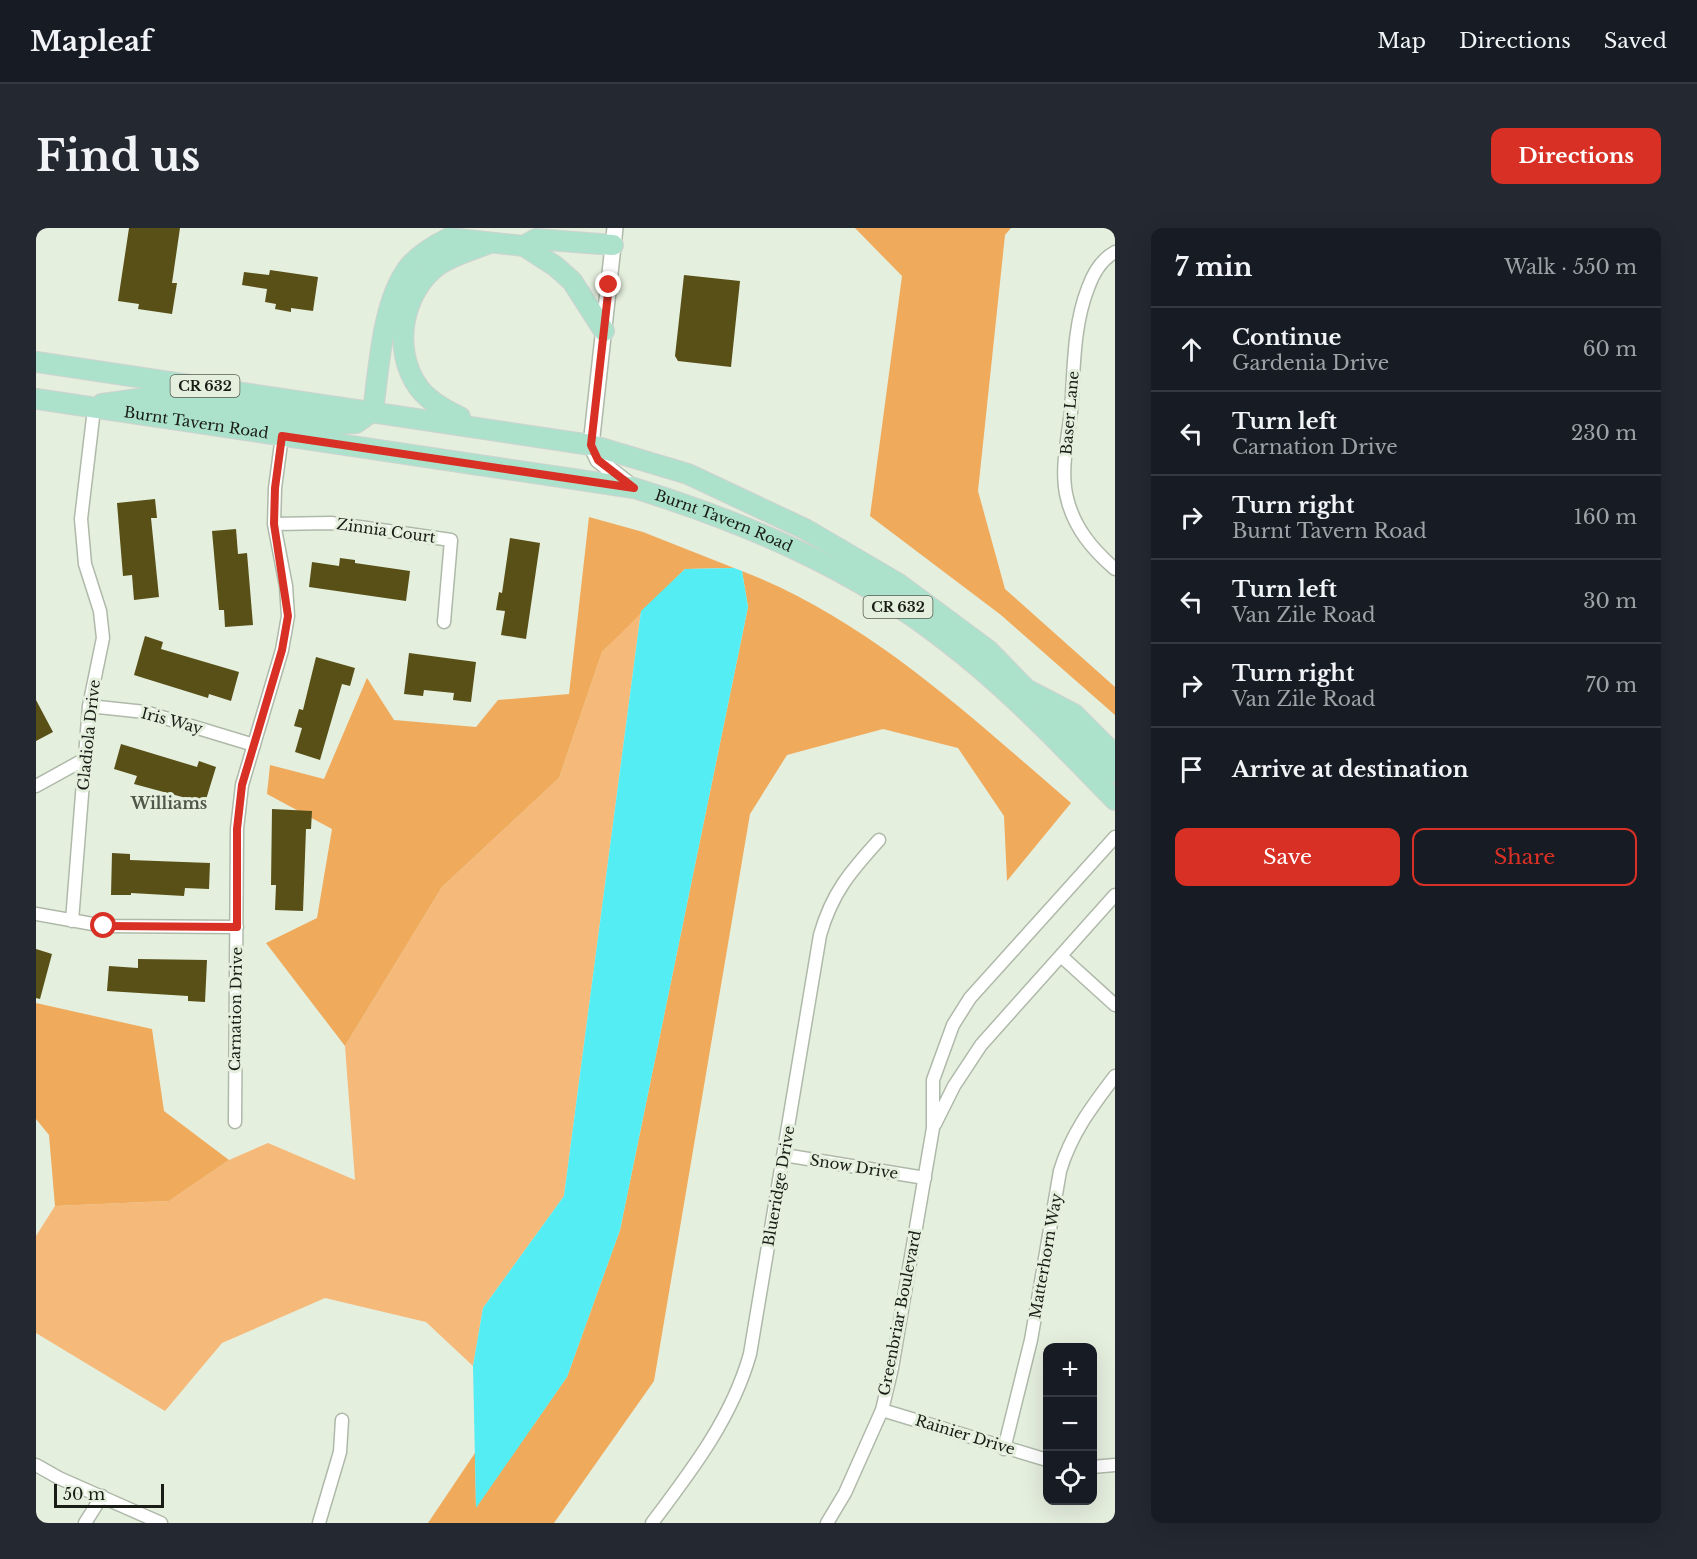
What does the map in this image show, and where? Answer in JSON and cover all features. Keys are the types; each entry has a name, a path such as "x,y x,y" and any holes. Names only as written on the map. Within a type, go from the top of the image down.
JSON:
{"main road":[{"path":"524,246 536,239 614,237"},
{"path":"88,408 146,398 337,424 356,423 373,411 390,308 396,289 409,267 449,238 487,244 524,246 555,266 572,281 604,331"},
{"path":"476,426 439,407 419,387 407,362 403,333 406,309 419,286 440,265 487,244"},
{"name":"Burnt Tavern Road","path":"36,362 591,445 688,474 805,528 899,584 988,650 1026,689 1074,714 1115,755"},
{"name":"Burnt Tavern Road","path":"36,399 634,488 713,512 796,547 877,592 946,640 1019,703 1115,800"},
{"path":"1026,689 1115,773"}],"street":[{"path":"614,237 591,445 598,460 634,488"},
{"name":"Baser Lane","path":"1115,252 1095,272 1083,307 1065,464 1066,496 1080,531 1096,553 1115,569"},
{"name":"Gladiola Drive","path":"72,921 89,706 103,638 100,611 85,564 81,519 88,408"},
{"name":"Carnation Drive","path":"235,1122 237,829 242,785 282,650 288,616 274,524 275,488 282,436"},
{"name":"Zinnia Court","path":"274,524 331,524 451,540 444,622"},
{"name":"Iris Way","path":"89,706 145,712 254,745"},
{"path":"36,786 85,759"},
{"name":"Greenbriar Boulevard","path":"827,1523 845,1493 882,1410 933,1128 933,1080 953,1025 970,998 1115,837"},
{"name":"Blueridge Drive","path":"652,1523 702,1456 745,1372 820,936 828,908 851,871 879,840"},
{"name":"Greenbriar Boulevard","path":"933,1128 954,1086 981,1045 1115,895"},
{"path":"36,914 104,926 237,927"},
{"path":"1060,956 1115,1005"},
{"name":"Matterhorn Way","path":"1004,1449 1031,1340 1065,1155 1091,1107 1115,1076"},
{"name":"Snow Drive","path":"784,1155 925,1178"},
{"name":"Rainier Drive","path":"882,1410 1004,1449 1043,1459"},
{"path":"319,1523 338,1461 342,1420"},
{"path":"36,1465 59,1478 161,1523"},
{"path":"1097,1467 1115,1465"},
{"path":"86,1523 102,1496"}],"shaded area":[{"path":"855,228 1011,228 1005,235 978,491 1005,589 1115,687 1115,715 1001,615 870,516 902,276"},
{"path":"589,517 643,532 734,568 685,569 602,652 559,778 442,887 345,1046 266,943 317,918 332,829 267,794 270,765 324,779 367,678 394,720 476,727 498,700 569,694"},
{"path":"742,571 788,591 875,643 956,704 1071,803 1007,881 1004,816 958,748 883,729 787,755 750,814 654,1381 554,1523 428,1523 475,1453 476,1507 567,1377 620,1230 748,607"},
{"path":"641,611 564,1196 483,1308 473,1366 426,1322 325,1298 222,1343 165,1411 36,1333 36,1236 55,1206 169,1201 229,1160 268,1143 355,1180 345,1046 442,887 559,778 602,652"},
{"path":"36,1003 152,1029 164,1111 229,1160 169,1201 55,1206 49,1135 36,1119"}],"water":[{"path":"734,568 742,571 748,607 620,1230 567,1377 476,1508 473,1366 483,1308 564,1196 641,611 685,569"}],"building":[{"path":"129,228 180,228 172,283 177,283 172,314 138,309 139,304 118,301"},
{"path":"270,270 318,277 313,311 291,308 291,312 275,309 276,304 265,302 267,289 242,285 244,272 269,275"},
{"path":"684,275 740,281 731,367 678,361 675,356"},
{"path":"155,499 157,518 151,518 159,597 134,600 132,575 123,576 117,503"},
{"path":"236,529 238,554 247,553 253,625 225,627 224,610 219,610 212,531"},
{"path":"510,538 540,543 526,639 501,635 505,611 496,610 499,592 502,593"},
{"path":"340,558 355,560 355,563 410,571 406,601 309,587 312,562 339,566"},
{"path":"145,636 163,642 161,649 239,672 231,701 209,694 208,698 134,675"},
{"path":"409,653 476,662 471,702 453,700 454,693 424,690 423,696 404,694"},
{"path":"316,657 355,668 350,686 342,684 320,760 295,752 302,728 294,726 299,709 303,710"},
{"path":"36,700 53,732 36,741"},
{"path":"121,744 197,767 199,761 216,767 204,806 185,800 186,798 134,784 137,776 114,769"},
{"path":"272,809 312,811 311,829 306,829 303,911 275,910 276,885 271,885"},
{"path":"112,853 130,854 130,860 210,863 209,889 185,888 184,896 131,893 131,895 111,895"},
{"path":"36,949 52,954 40,999 36,998"},
{"path":"138,959 207,960 205,1002 188,1001 188,996 107,991 109,966 138,968"}],"district":[{"name":"Williams","path":"169,803"}],"route":[{"path":"104,926 237,927 237,829 242,785 282,650 288,616 286,586 274,524 275,488 282,436 552,474 634,488 598,460 591,445 609,285"}]}
